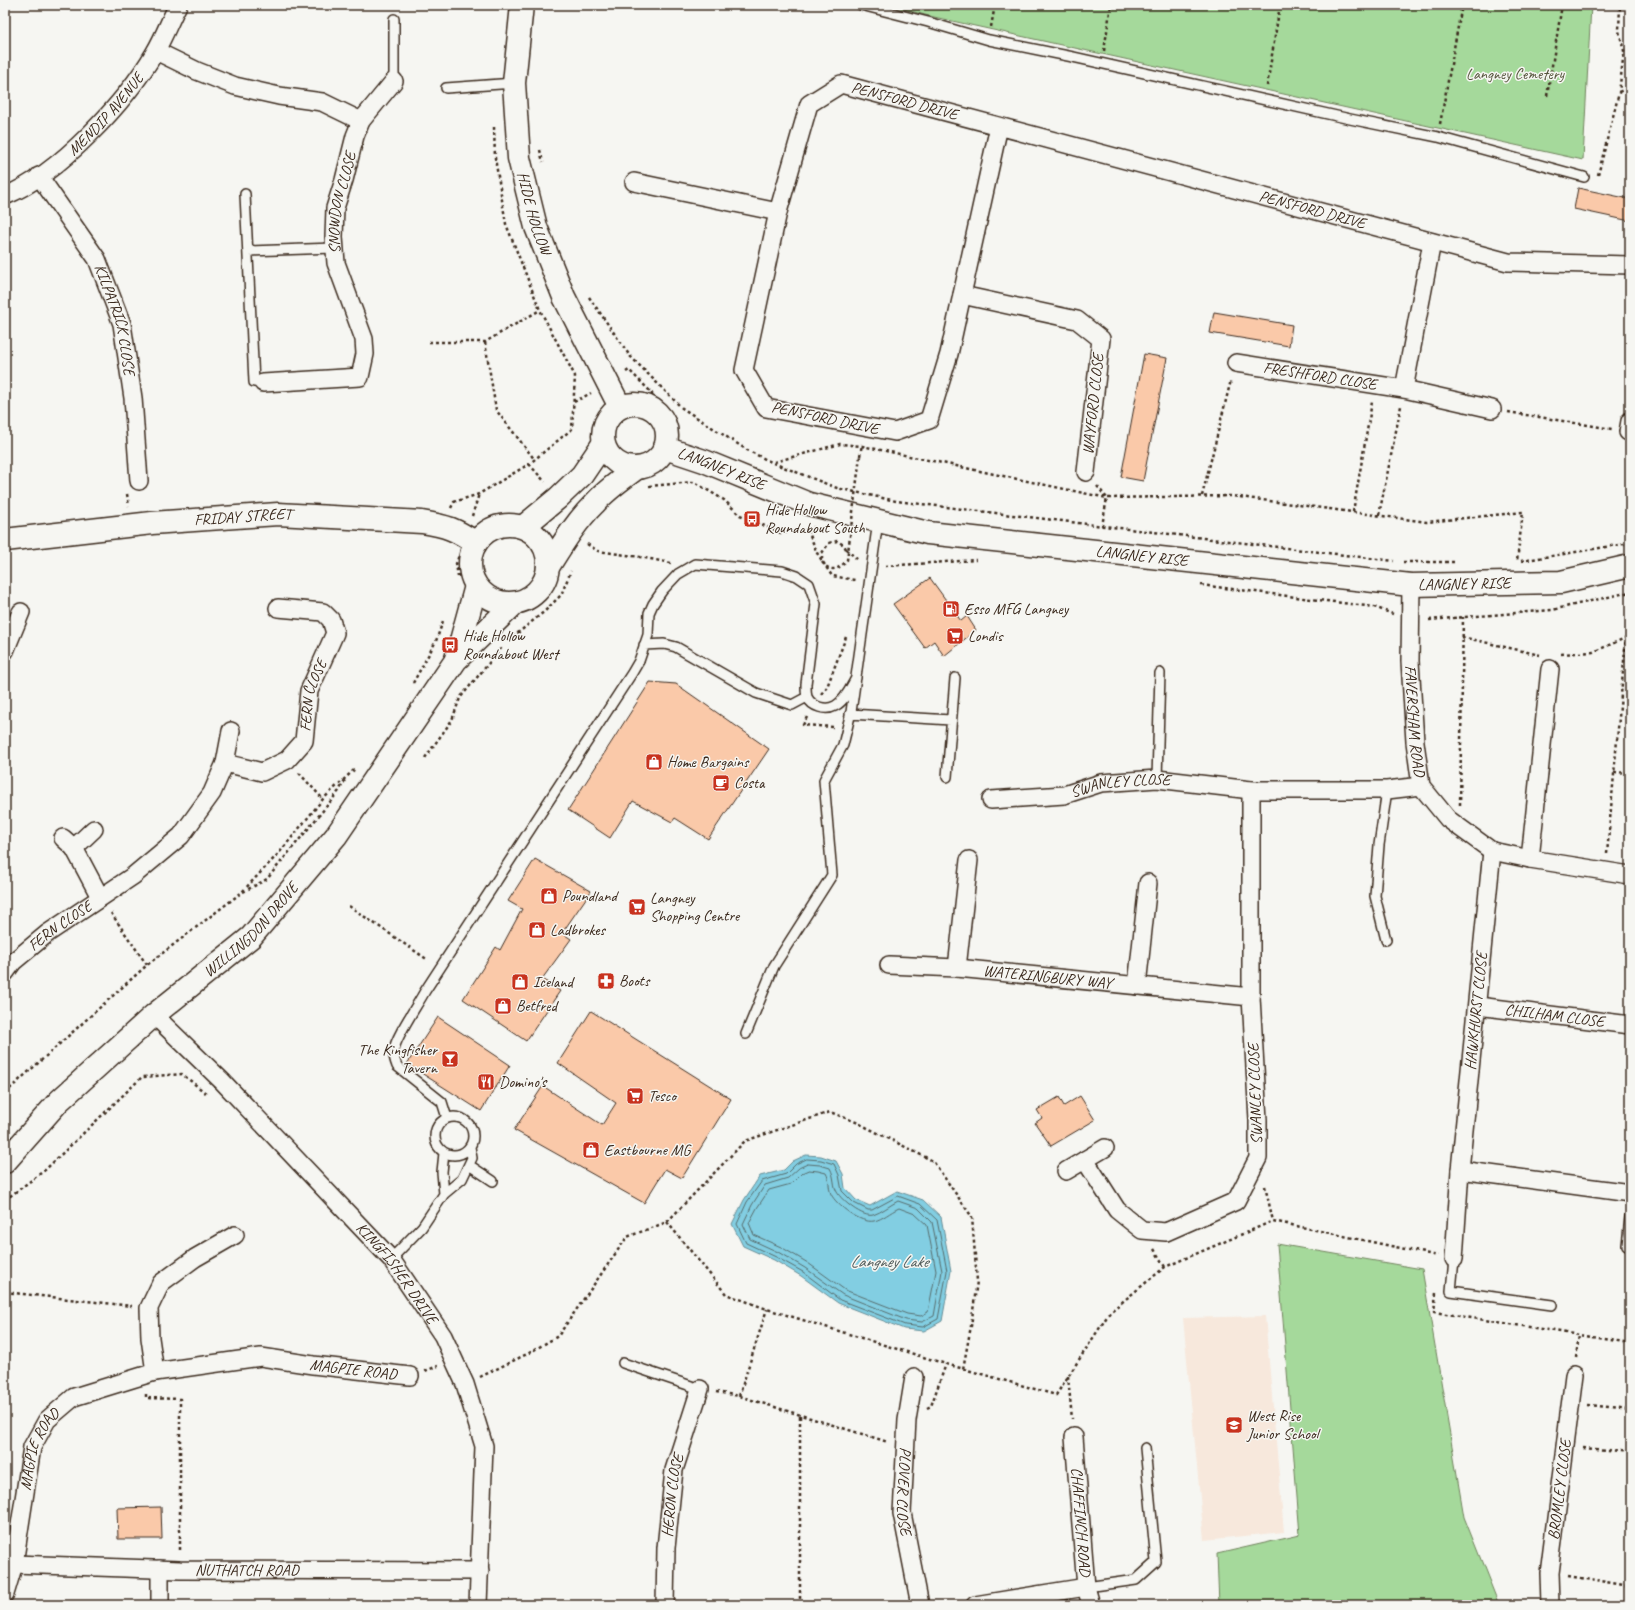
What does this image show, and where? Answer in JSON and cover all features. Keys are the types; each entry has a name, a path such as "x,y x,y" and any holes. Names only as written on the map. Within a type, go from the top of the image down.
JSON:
{"main road":[{"name":"HIDE HOLLOW","path":"522,5 514,83 518,158 536,227 564,297 620,407"},
{"path":"548,567 568,535 593,504 610,488 641,477 646,466 654,462 665,448 667,437 666,425 660,416 652,408 642,404 631,403 620,407 611,413 605,422 602,433 603,444 608,454 616,462 641,477"},
{"path":"523,528 582,475 603,444"},
{"name":"LANGNEY RISE","path":"665,448 704,461 809,504 928,533 1412,585 1561,582 1630,566"},
{"name":"FRIDAY STREET","path":"5,540 152,523 278,514 422,522 442,525 456,530 471,539"},
{"path":"513,525 534,534 542,543 547,555 548,567 545,580 538,591 527,599 515,603 504,603 493,600 467,584 472,576 470,564 471,539 483,535 492,529 513,525"},
{"name":"WILLINGDON DROVE","path":"456,660 467,584"},
{"name":"WILLINGDON DROVE","path":"5,1162 59,1101 154,1015 251,937 336,836 456,660 515,603"}],"street":[{"name":"MENDIP AVENUE","path":"5,196 39,176 73,150 120,101 156,51 178,5"},
{"path":"156,51 197,71 235,86 279,96 322,102 361,121"},
{"name":"SNOWDON CLOSE","path":"263,383 360,377 365,354 364,339 336,263 334,248 335,208 355,136 361,121 394,82"},
{"name":"PENSFORD DRIVE","path":"999,126 949,354 929,420 895,432 766,408 744,370 778,212 809,104 841,84 999,126 1432,242 1508,262 1630,265"},
{"name":"KILPATRICK CLOSE","path":"39,176 97,259 122,324 133,398 139,481"},
{"path":"634,182 778,212"},
{"path":"1404,389 1432,242"},
{"name":"WAYFORD CLOSE","path":"962,295 1077,320 1100,339 1086,472"},
{"name":"FRESHFORD CLOSE","path":"1236,363 1404,389 1492,409"},
{"name":"FAVERSHAM ROAD","path":"1412,585 1410,661 1414,727 1421,786 1448,819 1492,851 1530,859 1630,875"},
{"name":"FERN CLOSE","path":"225,763 262,772 287,760 304,741 309,691 335,633 331,620 323,612 278,608"},
{"path":"5,651 22,612"},
{"path":"1530,859 1548,662"},
{"name":"FERN CLOSE","path":"5,972 13,962 48,933 133,876 181,836 212,793 225,763 231,731"},
{"name":"SWANLEY CLOSE","path":"991,800 1064,795 1101,783 1157,779 1251,790 1387,790 1421,786"},
{"name":"SWANLEY CLOSE","path":"1085,1160 1117,1210 1142,1230 1166,1232 1236,1201 1258,1158 1258,1120 1251,997 1251,790"},
{"name":"FERN CLOSE","path":"94,829 68,843 100,897"},
{"name":"HAWKHURST CLOSE","path":"1454,1259 1460,1170 1478,1006 1492,851"},
{"path":"957,968 969,860"},
{"path":"1137,986 1148,883"},
{"name":"WATERINGBURY WAY","path":"889,965 957,968 1251,997"},
{"name":"CHILHAM CLOSE","path":"1478,1006 1630,1025"},
{"name":"KINGFISHER DRIVE","path":"154,1015 222,1081 391,1259 443,1336 466,1384 484,1446 478,1605"},
{"path":"1066,1171 1104,1148"},
{"path":"1460,1170 1630,1193"},
{"path":"150,1374 149,1308 162,1283 195,1258 235,1235"},
{"name":"MAGPIE ROAD","path":"5,1594 14,1564 32,1447 46,1420 74,1397 150,1374 261,1357 313,1365 410,1376"},
{"name":"BROMLEY CLOSE","path":"1550,1605 1549,1573 1574,1375"},
{"name":"PLOVER CLOSE","path":"914,1377 907,1420 902,1513 920,1605"},
{"name":"HERON CLOSE","path":"665,1605 666,1548 674,1470 700,1389"},
{"name":"CHAFFINCH ROAD","path":"1074,1437 1086,1587 1091,1605"},
{"name":"NUTHATCH ROAD","path":"14,1564 180,1570 480,1571"},
{"path":"160,1569 160,1605"},
{"path":"975,1605 1086,1587"}],"lane":[{"path":"861,5 928,22 989,40 1102,63 1264,100 1438,137 1584,177"},
{"path":"394,19 394,82"},
{"path":"446,88 514,83"},
{"path":"245,194 254,382 263,383"},
{"path":"248,252 334,248"},
{"path":"746,1034 774,966 832,875 824,780 843,745 850,714 878,522"},
{"path":"447,1118 442,1102 397,1066 394,1058 394,1049 402,1030 425,991 632,672 639,660 648,635 649,613 653,604 678,574 695,564 782,571 797,576 809,584 816,604 806,684 810,700 824,709 836,706 847,694 856,678"},
{"path":"644,645 664,644 676,647 756,693 792,705 810,700"},
{"path":"1157,779 1160,673"},
{"path":"947,776 955,678"},
{"path":"850,714 951,720"},
{"path":"1386,940 1375,896 1379,845 1387,790"},
{"path":"459,1117 470,1123 474,1134 474,1141 470,1148 459,1155 452,1156 444,1152 436,1144 435,1138 438,1125 447,1118 459,1117"},
{"path":"391,1259 422,1227 444,1194 462,1179 472,1158 470,1148"},
{"path":"444,1152 442,1172 444,1194"},
{"path":"469,1165 493,1181"},
{"path":"1627,1245 1630,1217"},
{"path":"1454,1259 1451,1291 1552,1305"},
{"path":"623,1363 700,1389"},
{"path":"1086,1587 1136,1580 1156,1562 1145,1448"}],"path":[{"path":"989,40 994,5"},
{"path":"1102,63 1111,5"},
{"path":"1264,100 1280,5"},
{"path":"1438,137 1462,5"},
{"path":"1547,96 1562,5"},
{"path":"1584,177 1598,175 1619,93 1624,51 1619,30 1620,5"},
{"path":"1619,93 1630,86"},
{"path":"442,525 454,502 479,494 534,460 572,430 575,376 540,310 506,224 495,158 494,127"},
{"path":"540,149 543,163"},
{"path":"585,292 630,356 682,408 747,450 838,488 896,501 1102,526 1406,562 1461,562"},
{"path":"429,342 485,342 540,310"},
{"path":"485,342 496,410 534,460"},
{"path":"1202,496 1236,363"},
{"path":"608,384 629,370 652,393 652,408"},
{"path":"1353,512 1375,385"},
{"path":"1379,515 1404,389"},
{"path":"1492,409 1629,428"},
{"path":"773,462 840,444 862,446 1107,498 1232,496 1427,522 1523,512 1517,562 1630,543"},
{"path":"860,456 846,560 838,568 833,570 828,569 822,562 822,553 829,543 837,541 844,546 846,549 861,563"},
{"path":"1086,472 1107,498 1102,526"},
{"path":"641,477 694,482 724,500 740,515 782,534 808,530 817,553 832,576 855,580 872,566 984,560"},
{"path":"467,584 456,564 471,539 479,494"},
{"path":"582,549 586,541 598,551 668,561 684,571"},
{"path":"425,758 452,720 460,698 505,643 545,611 561,595 571,571"},
{"path":"857,574 855,580 857,587"},
{"path":"1196,584 1374,607 1411,621 1552,610 1630,592"},
{"path":"1459,828 1463,617"},
{"path":"410,690 436,641 444,619"},
{"path":"847,728 803,725 810,700 827,687 848,630"},
{"path":"1558,654 1593,652 1630,636"},
{"path":"1462,637 1540,655 1548,662"},
{"path":"1605,871 1626,638"},
{"path":"287,760 322,799"},
{"path":"5,1093 147,965 241,893 280,852 322,799 358,767"},
{"path":"1614,772 1630,773"},
{"path":"241,893 267,879 339,792 346,777"},
{"path":"100,897 147,965"},
{"path":"349,906 430,962"},
{"path":"5,1200 45,1170 142,1077 182,1074 207,1094"},
{"path":"466,1384 530,1353 558,1336 627,1237 667,1222 745,1141 830,1112 856,1122 933,1161 972,1217 976,1281 964,1369"},
{"path":"1258,1158 1273,1221"},
{"path":"667,1222 726,1294 767,1309 964,1369 1056,1395 1110,1312 1165,1267 1273,1221 1454,1259"},
{"path":"1437,1288 1434,1312 1630,1343"},
{"path":"5,1292 149,1308"},
{"path":"739,1396 767,1309"},
{"path":"1574,1375 1579,1335"},
{"path":"150,1374 146,1398 180,1399 180,1570"},
{"path":"1068,1376 1074,1437"},
{"path":"700,1389 739,1396 905,1448"},
{"path":"1570,1403 1630,1410"},
{"path":"800,1416 800,1605"},
{"path":"1565,1446 1630,1452"},
{"path":"1549,1573 1630,1587"}],"shaded area":[{"name":"West Rise Junior School","path":"1265,1316 1284,1532 1204,1540 1183,1318"}],"green space":[{"name":"Langney Cemetery","path":"890,5 1591,5 1583,160 925,15"},
{"path":"1277,1244 1422,1269 1464,1517 1499,1605 1219,1605 1217,1554 1300,1535"}],"water":[{"name":"Langney Lake","path":"806,1155 821,1156 836,1161 843,1174 845,1188 856,1200 870,1206 897,1191 923,1200 941,1217 951,1271 942,1321 924,1331 904,1329 838,1303 801,1276 774,1260 743,1246 732,1224 744,1200 760,1176 784,1170 793,1161"}],"building":[{"path":"1578,188 1630,199 1630,221 1574,209"},
{"path":"1214,312 1292,325 1289,346 1210,333"},
{"path":"1144,354 1167,358 1143,481 1121,477"},
{"path":"930,578 961,621 967,616 976,630 944,656 934,641 925,648 893,604"},
{"name":"Home Bargains","path":"650,682 676,684 769,749 708,839 675,818 672,822 633,801 610,838 568,810"},
{"path":"535,859 591,891 562,933 571,939 542,979 560,991 526,1041 463,999 496,947 500,950 522,909 508,901"},
{"name":"Tesco","path":"591,1011 731,1099 682,1178 665,1169 644,1203 514,1130 543,1086 602,1125 616,1103 558,1063"},
{"path":"438,1017 510,1065 481,1111 407,1064"},
{"path":"1080,1096 1095,1120 1051,1146 1035,1123 1042,1118 1037,1110 1059,1097 1064,1106"},
{"path":"161,1507 162,1539 118,1539 117,1508"}],"place":[{"name":"Hide Hollow Roundabout South","path":"752,519"},
{"name":"Esso MFG Langney","path":"951,609"},
{"name":"Londis","path":"955,636"},
{"name":"Hide Hollow Roundabout West","path":"450,645"},
{"name":"Home Bargains","path":"654,762"},
{"name":"Costa","path":"721,783"},
{"name":"Poundland","path":"549,896"},
{"name":"Langney Shopping Centre","path":"637,907"},
{"name":"Ladbrokes","path":"537,930"},
{"name":"Boots","path":"606,981"},
{"name":"Iceland","path":"520,982"},
{"name":"Betfred","path":"503,1006"},
{"name":"The Kingfisher Tavern","path":"450,1059"},
{"name":"Domino's","path":"486,1082"},
{"name":"Tesco","path":"635,1096"},
{"name":"Eastbourne MG","path":"591,1150"},
{"name":"West Rise Junior School","path":"1234,1425"}]}
